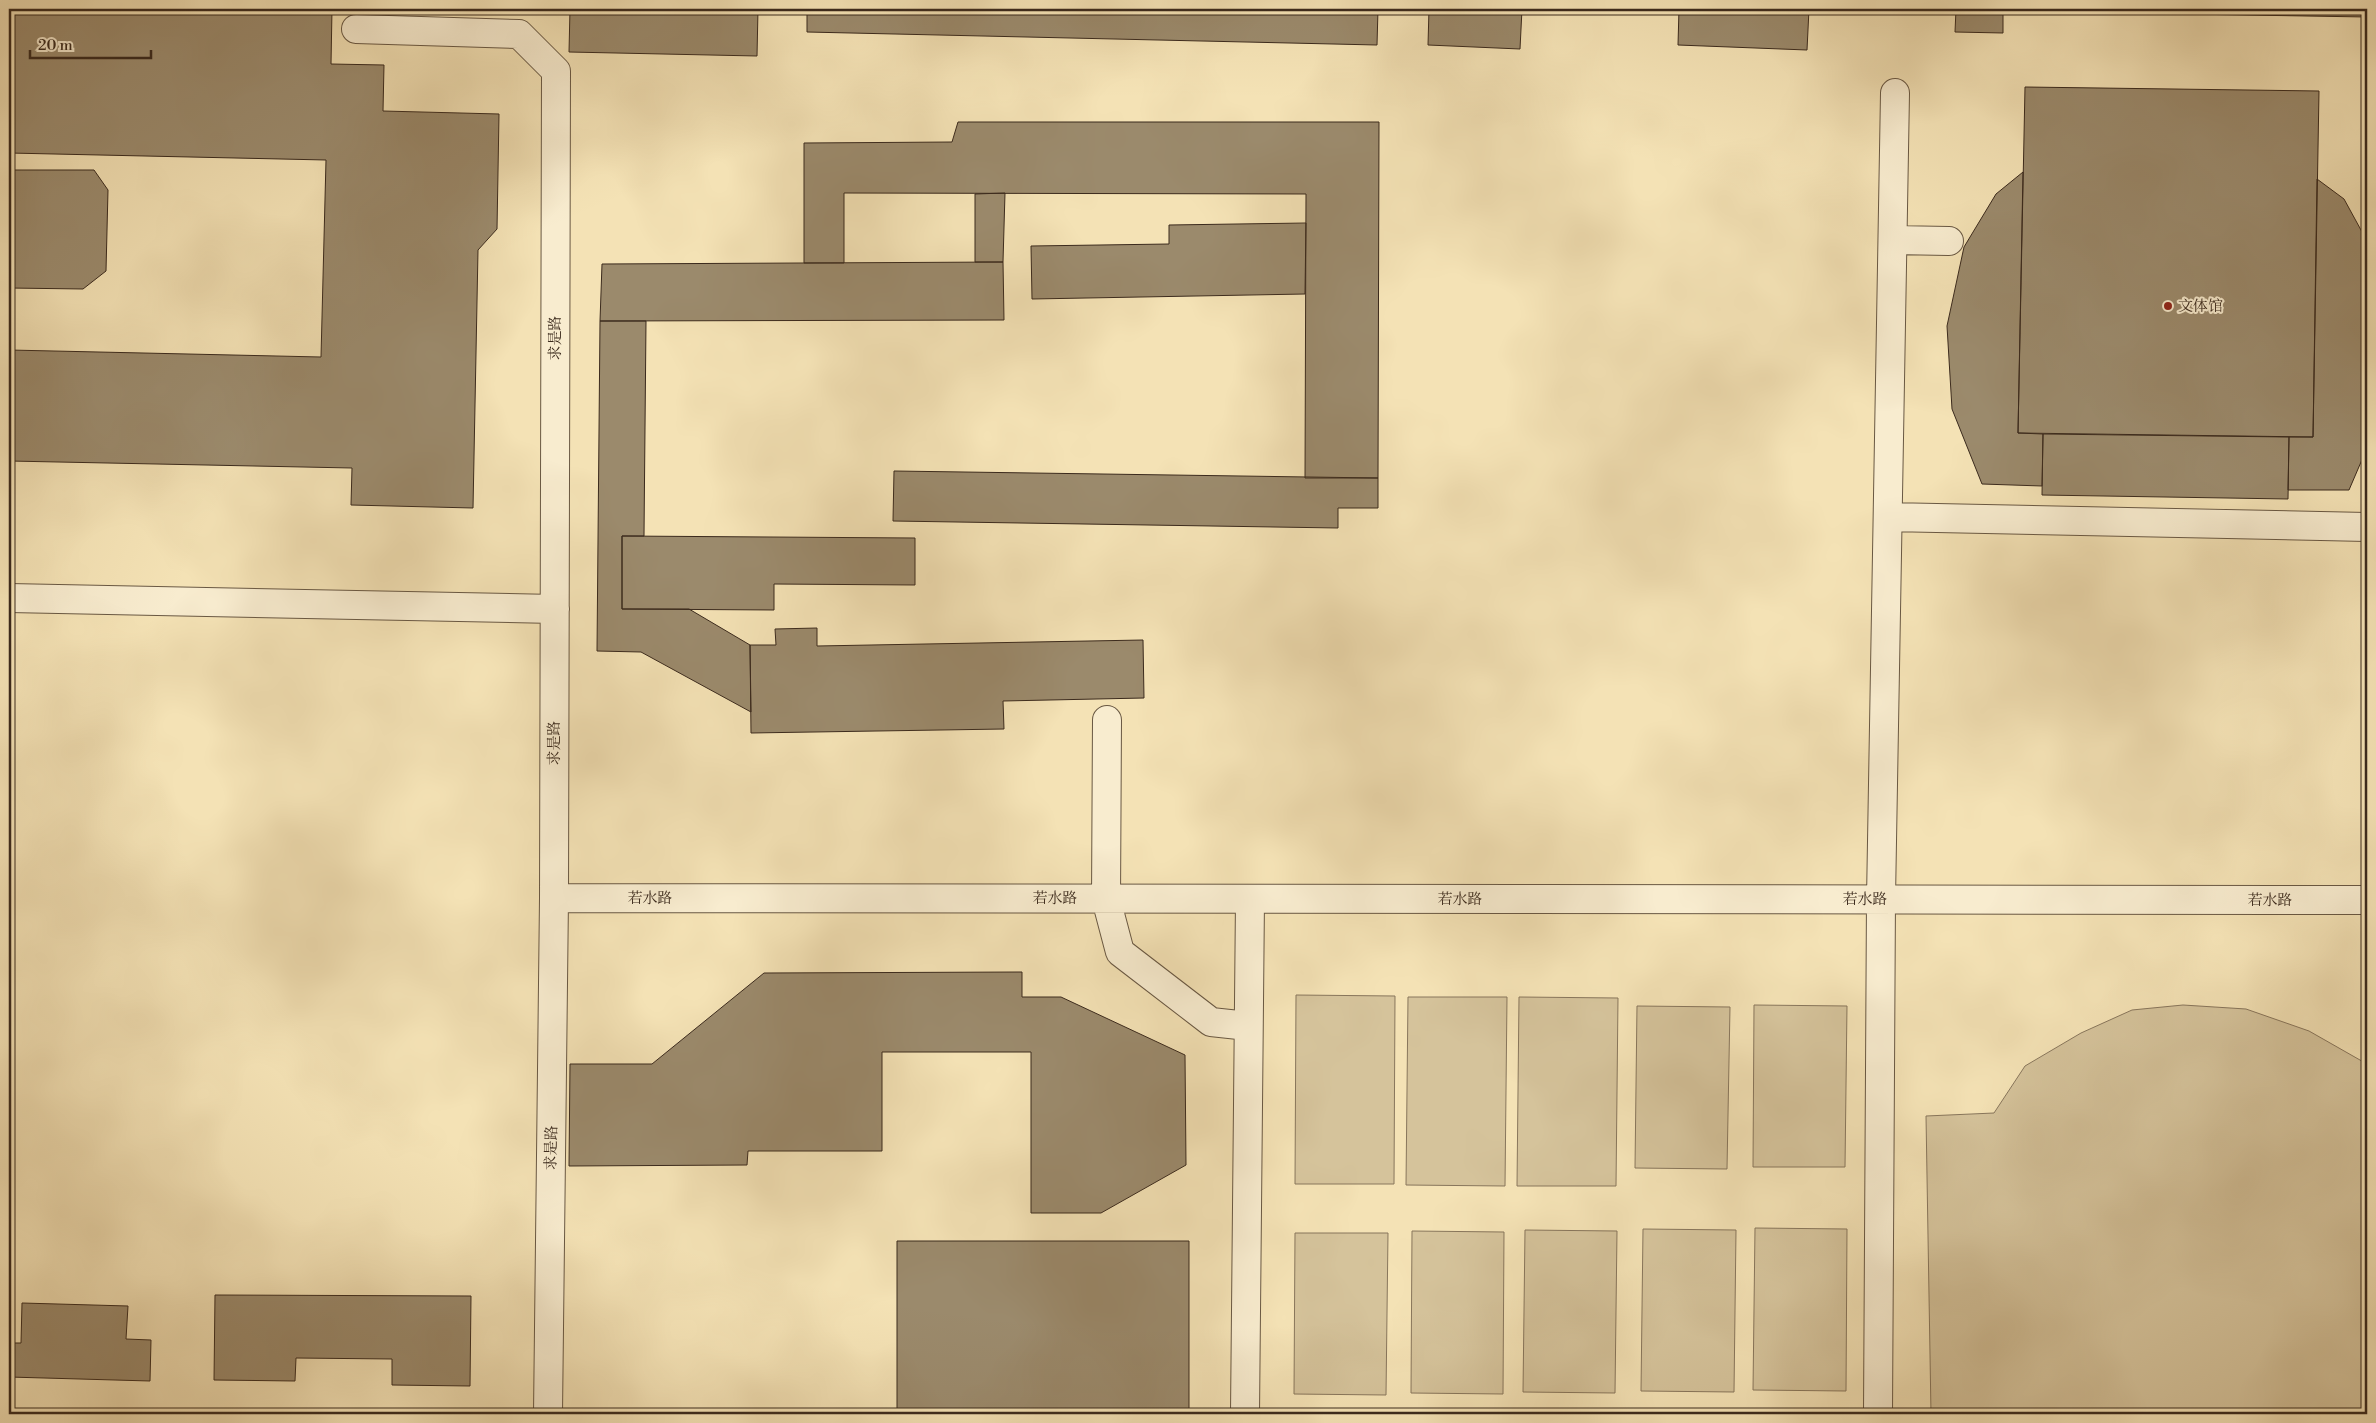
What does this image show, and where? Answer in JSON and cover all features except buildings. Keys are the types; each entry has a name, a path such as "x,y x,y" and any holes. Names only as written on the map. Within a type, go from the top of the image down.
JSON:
{"lane":[{"name":"求是路","path":"356,29 519,34 556,71 554,898 548,1414"},
{"path":"1878,1414 1881,899 1895,93"},
{"path":"1893,240 1949,241"},
{"path":"1888,517 2367,527"},
{"path":"9,598 554,609"},
{"path":"1107,720 1106,898 1120,952 1211,1022 1248,1026"},
{"name":"若水路","path":"554,898 2367,900"},
{"path":"1245,1414 1250,899"}],"shaded area":[{"path":"1296,995 1395,996 1394,1184 1295,1184"},
{"path":"1408,997 1507,997 1505,1186 1406,1185"},
{"path":"1519,997 1618,998 1616,1186 1517,1186"},
{"path":"1754,1005 1847,1006 1845,1167 1753,1167"},
{"path":"2183,1005 2246,1009 2309,1031 2367,1064 2367,1414 1931,1414 1926,1116 1994,1113 2025,1066 2081,1033 2132,1010"},
{"path":"1637,1006 1730,1007 1727,1169 1635,1168"},
{"path":"1755,1228 1847,1229 1846,1391 1753,1390"},
{"path":"1643,1229 1736,1230 1734,1392 1641,1391"},
{"path":"1525,1230 1617,1231 1615,1393 1523,1392"},
{"path":"1412,1231 1504,1232 1503,1394 1411,1393"},
{"path":"1295,1233 1388,1233 1386,1395 1294,1394"}],"place":[{"name":"文体馆","path":"2168,306"}]}
